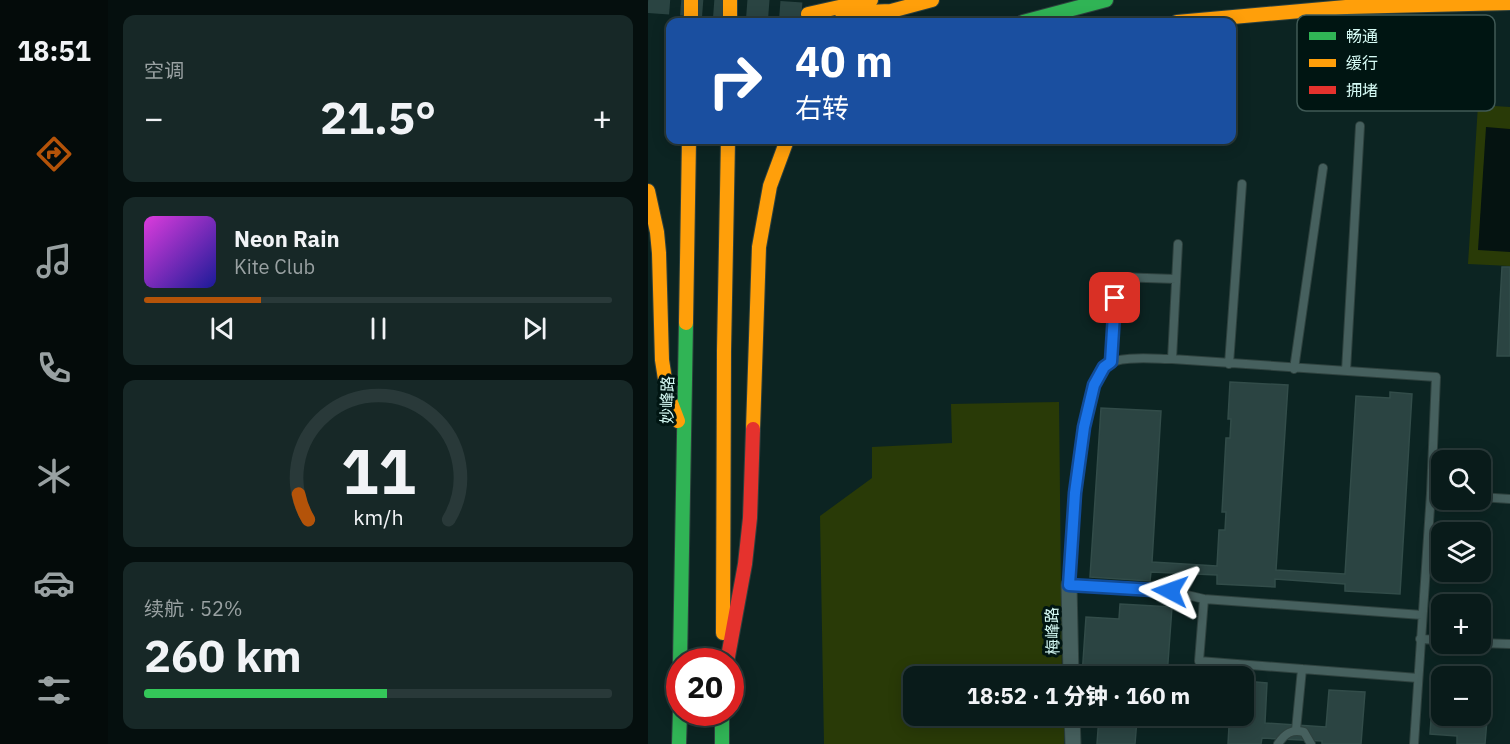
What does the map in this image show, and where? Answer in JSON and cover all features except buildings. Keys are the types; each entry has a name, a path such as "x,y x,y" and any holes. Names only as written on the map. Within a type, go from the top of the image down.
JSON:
{"main road":[{"path":"691,0 691,18"},
{"path":"730,0 730,18"},
{"path":"871,0 808,14 891,11 932,0"},
{"path":"1038,18 1106,0"},
{"path":"1225,18 1346,8 1510,3"},
{"name":"妙峰路","path":"680,648 689,144"},
{"path":"725,648 724,351 728,144"},
{"path":"728,648 745,564 750,518 759,247 770,186 786,144"},
{"path":"648,191 659,253 662,360 668,392 683,436"},
{"path":"679,744 680,726"},
{"path":"722,726 722,744"}],"street":[{"name":"梅峰路","path":"1069,585 1071,666"},
{"path":"1072,726 1073,744"}],"lane":[{"path":"1346,371 1360,126"},
{"path":"1294,369 1323,168"},
{"path":"1229,364 1242,184"},
{"path":"1172,359 1178,244"},
{"path":"1111,362 1117,277 1176,279"},
{"path":"1422,615 1204,599 1170,591 1069,585 1075,493 1084,427 1094,385 1104,367 1111,362 1130,359 1172,359 1436,377 1433,450"},
{"path":"1414,744 1431,493"},
{"path":"1491,498 1510,499"},
{"path":"1204,599 1199,661 1418,678"},
{"path":"1420,639 1431,640"},
{"path":"1491,643 1510,644"},
{"path":"1296,730 1302,669"},
{"path":"1278,744 1288,732 1296,730 1304,732 1311,744"}],"green space":[{"path":"1495,106 1510,107 1510,266 1468,264 1478,111 1495,111"},
{"path":"1059,402 1062,666 903,666 903,726 1064,726 1064,744 824,744 820,516 872,478 872,447 952,443 951,404"}],"shaded area":[{"path":"1486,127 1510,129 1510,252 1478,250"}],"tunnel":[{"path":"648,2 808,14"}],"traffic: fast":[{"path":"1038,18 1106,0"},
{"path":"680,648 686,323"},
{"path":"679,744 680,726"},
{"path":"722,726 722,744"}],"traffic: slow":[{"path":"691,0 691,18"},
{"path":"730,0 730,18"},
{"path":"808,14 871,0"},
{"path":"842,13 891,11 932,0"},
{"path":"1222,18 1346,7 1510,3"},
{"path":"686,323 689,144"},
{"path":"723,633 724,351 728,144"},
{"path":"753,429 759,247 770,186 786,144"},
{"path":"648,191 659,253 662,360 667,392 678,421"}],"traffic: jam":[{"path":"730,648 745,564 750,518 753,429"}],"route":[{"path":"1115,298 1111,362 1098,375 1090,397 1084,427 1075,493 1069,585 1170,591"}]}
